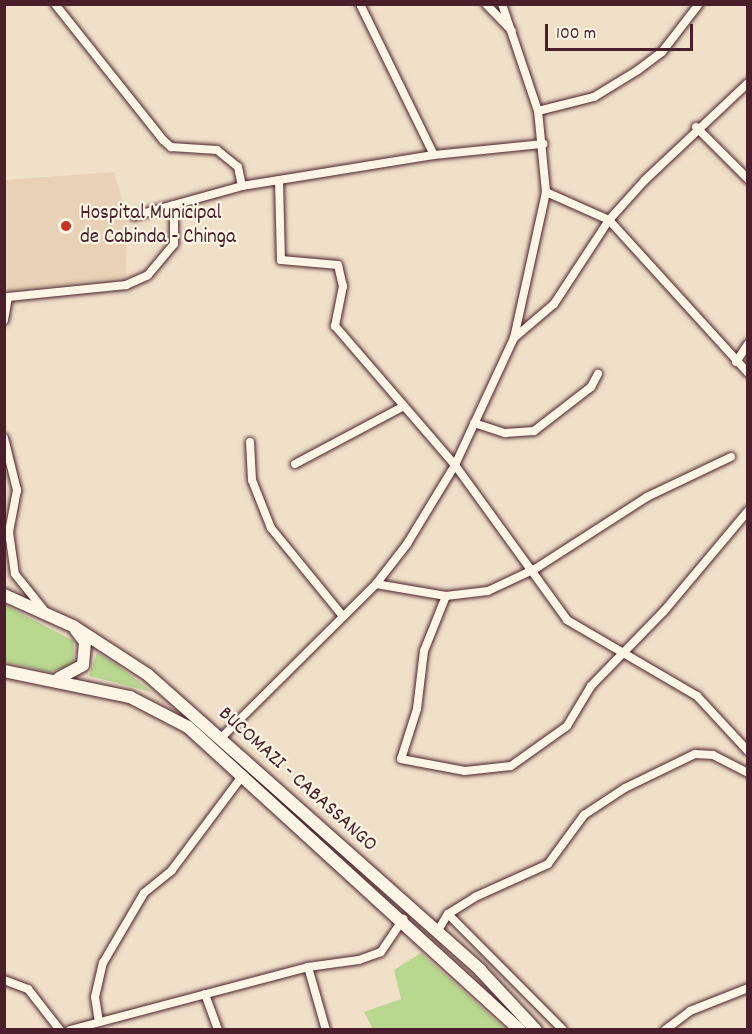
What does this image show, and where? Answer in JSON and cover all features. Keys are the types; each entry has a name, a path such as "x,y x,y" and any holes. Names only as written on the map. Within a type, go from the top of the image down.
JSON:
{"main road":[{"name":"BUCOMAZI - CABASSANGO","path":"4,595 47,612 73,626 147,674 437,932 536,1029"},
{"path":"49,680 72,676 83,665 85,642 73,626"},
{"name":"BUCOMAZI - CABASSANGO","path":"4,671 49,680 159,709 243,775 403,919 520,1029"}],"street":[{"path":"55,4 163,140 171,147 217,150 238,167 242,186"},
{"path":"360,4 435,155"},
{"path":"486,4 516,34"},
{"path":"221,738 342,615 376,584 455,465 514,338 546,192 538,111 516,34 502,4"},
{"path":"538,111 594,97 638,70 662,52 699,4"},
{"path":"514,338 567,288 609,220 696,127 747,82"},
{"path":"696,127 747,179"},
{"path":"134,216 242,186 435,155 543,144"},
{"path":"279,180 281,260 338,265 343,286 335,326 455,465 535,569 567,620 619,654 697,696 747,751"},
{"path":"546,192 609,220 747,373"},
{"path":"4,320 8,297 126,285 148,275 174,244 174,205"},
{"path":"736,362 747,345"},
{"path":"474,423 505,433 534,431 591,387 598,374"},
{"path":"295,464 404,406"},
{"path":"4,438 17,490 7,535 15,574 47,612"},
{"path":"250,442 252,480 271,528 342,615"},
{"path":"376,584 446,596 488,591 535,569 647,497 731,457"},
{"path":"446,596 424,651 417,709 399,753 406,762 484,772 511,766 567,726 619,654 664,611 747,511"},
{"path":"437,932 448,914 548,864 584,815 685,759 713,755 747,772"},
{"path":"99,1022 95,997 103,963 144,893 171,870 243,775"},
{"path":"448,914 563,1029"},
{"path":"70,1029 308,967 381,952 403,919"},
{"path":"308,967 326,1029"},
{"path":"4,980 28,989 60,1029"},
{"path":"665,1029 690,1011 747,988"},
{"path":"205,994 218,1029"}],"shaded area":[{"name":"Hospital Municipal de Cabinda - Chinga","path":"114,172 127,216 126,277 5,291 5,180"}],"green space":[{"path":"5,605 74,641 74,666 50,672 5,662"},
{"path":"97,653 117,665 152,692 89,676"},
{"path":"421,953 505,1029 373,1029 364,1012 401,999 394,970"}],"place":[{"name":"Hospital Municipal de Cabinda - Chinga","path":"66,226"}]}
